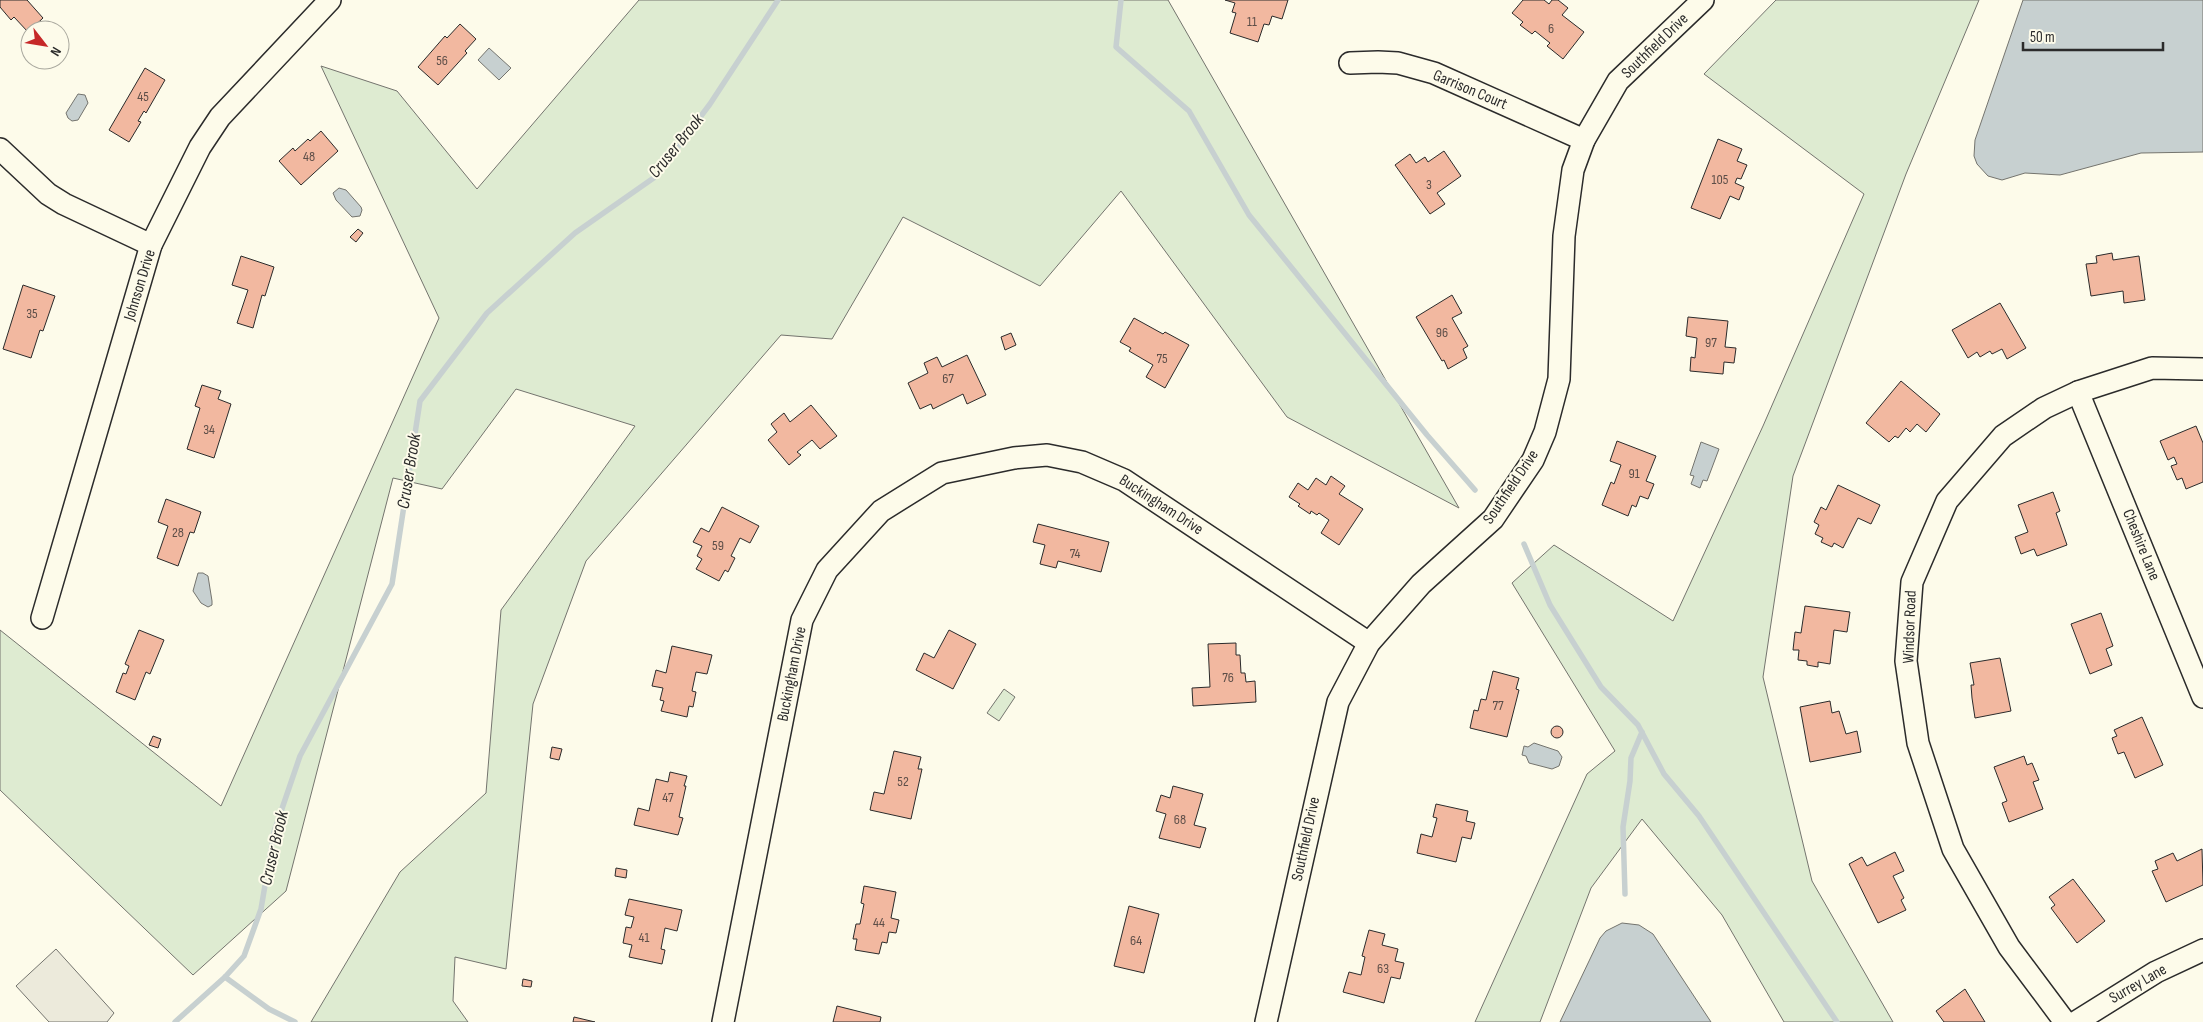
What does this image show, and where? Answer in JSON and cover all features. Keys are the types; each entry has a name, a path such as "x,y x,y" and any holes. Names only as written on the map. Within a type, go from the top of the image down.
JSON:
{"street":[{"name":"Johnson Drive","path":"42,618 151,245 200,147 220,118 330,0"},
{"name":"Southfield Drive","path":"1266,1022 1338,702 1369,643 1421,584 1493,519 1533,460 1545,432 1559,379 1564,236 1573,170 1584,140 1618,81 1703,0"},
{"name":"Garrison Court","path":"1350,63 1398,63 1434,73 1584,140"},
{"path":"0,149 48,194 64,204 151,245"},
{"name":"Windsor Road","path":"2064,1022 2009,947 1953,849 1918,743 1906,661 1912,582 1947,501 2003,436 2044,408 2078,392 2152,368 2203,369"},
{"name":"Cheshire Lane","path":"2078,392 2203,697"},
{"name":"Buckingham Drive","path":"723,1022 802,620 827,570 881,511 942,473 1014,458 1047,455 1082,462 1124,480 1369,643"},
{"name":"Surrey Lane","path":"2076,1022 2156,972 2203,950"}],"green space":[{"path":"639,0 1168,0 1459,508 1287,417 1121,191 1040,286 903,217 832,339 781,335 586,561 533,704 506,969 455,957 453,1001 468,1022 311,1022 400,872 486,793 501,610 635,426 516,389 442,489 393,478 286,891 193,975 0,790 0,630 221,806 439,318 321,66 397,91 477,189"},
{"path":"1776,0 1979,0 1906,174 1793,476 1763,677 1812,881 1893,1022 1784,1022 1722,915 1642,819 1591,888 1540,1022 1475,1022 1587,774 1615,751 1512,583 1554,545 1673,621 1763,426 1864,194 1704,74"},
{"path":"1004,689 1015,697 999,721 987,713"}],"shaded area":[{"path":"2023,0 2203,0 2203,152 2141,153 2060,175 2025,173 2002,180 1988,176 1977,164 1974,156 1975,140"},
{"path":"489,48 511,68 499,80 478,60"},
{"path":"78,94 85,95 88,103 78,120 72,121 66,113"},
{"path":"339,188 346,190 361,207 360,216 352,217 336,200 333,193"},
{"path":"1701,442 1719,449 1707,481 1703,480 1700,488 1691,484 1694,476 1690,475"},
{"path":"198,573 208,576 212,605 208,607 201,603 193,591"},
{"path":"1534,743 1558,751 1562,757 1559,766 1552,769 1529,763 1526,756 1522,755 1524,746 1528,747"},
{"path":"1622,923 1639,925 1653,934 1711,1022 1560,1022 1600,938 1606,931"},
{"path":"56,949 114,1013 107,1022 49,1022 16,986"}],"building":[{"path":"0,0 27,0 43,18 41,20 20,20 20,23 14,17 11,20 0,7"},
{"path":"1225,0 1288,0 1282,19 1272,16 1269,25 1264,24 1258,42 1230,33 1236,13 1232,12 1235,3"},
{"path":"1523,0 1544,0 1549,4 1552,0 1558,0 1568,8 1562,15 1584,32 1563,59 1547,46 1550,43 1535,31 1532,34 1520,25 1523,22 1512,13"},
{"path":"460,24 476,39 465,51 467,53 438,85 418,67 445,36 447,38"},
{"path":"145,68 165,80 146,113 144,111 138,121 141,122 129,142 109,130"},
{"path":"321,131 338,151 301,185 279,161 293,148 295,151 308,139 310,141"},
{"path":"1718,139 1742,149 1737,161 1747,165 1741,179 1737,178 1735,183 1744,187 1739,200 1730,196 1720,219 1691,208"},
{"path":"1444,151 1461,176 1437,193 1445,204 1430,214 1395,165 1410,154 1416,163 1425,157 1428,162"},
{"path":"358,229 363,233 356,242 350,237"},
{"path":"2112,253 2113,260 2139,256 2145,300 2124,303 2123,291 2091,296 2086,264 2097,263 2096,256"},
{"path":"241,256 274,267 265,296 262,295 253,328 237,323 248,290 232,285"},
{"path":"23,285 55,296 43,331 40,330 31,358 3,349"},
{"path":"1452,295 1462,313 1452,318 1468,346 1463,349 1467,358 1448,369 1416,317"},
{"path":"2000,303 2026,348 2007,359 2002,349 1992,354 1990,351 1980,357 1977,352 1968,358 1952,330"},
{"path":"1688,317 1728,321 1725,347 1736,348 1734,363 1724,362 1723,374 1690,371 1691,357 1695,358 1697,338 1686,336"},
{"path":"1134,318 1163,334 1165,332 1189,345 1165,388 1146,377 1153,365 1129,351 1131,348 1120,342"},
{"path":"1011,333 1016,345 1005,350 1001,337"},
{"path":"967,355 986,395 967,404 963,394 933,409 931,404 920,409 908,383 928,373 924,363 937,357 942,367"},
{"path":"1901,381 1940,414 1926,432 1917,424 1910,432 1906,428 1898,438 1895,436 1889,442 1866,423"},
{"path":"202,385 221,391 218,399 231,404 214,458 187,449 200,408 195,406"},
{"path":"811,405 837,436 820,449 812,440 797,452 801,455 789,465 768,440 777,432 771,424 784,413 790,422"},
{"path":"2196,426 2203,443 2203,482 2186,489 2182,478 2177,480 2171,466 2177,464 2174,457 2168,460 2160,441"},
{"path":"1617,441 1656,456 1646,481 1654,484 1648,499 1640,496 1636,507 1632,505 1628,516 1602,505 1611,482 1614,484 1621,465 1610,461"},
{"path":"1331,476 1345,486 1339,494 1363,509 1339,545 1321,533 1329,520 1319,513 1317,515 1311,511 1310,514 1289,497 1298,483 1308,490 1316,478 1326,485"},
{"path":"1838,485 1880,505 1871,524 1858,518 1843,548 1834,543 1832,547 1821,542 1823,538 1815,534 1819,525 1814,522 1821,507 1826,510"},
{"path":"2053,492 2060,511 2056,513 2067,545 2037,556 2034,549 2021,554 2015,537 2028,532 2018,505"},
{"path":"166,499 201,512 194,533 190,532 178,566 157,558 168,526 158,522"},
{"path":"722,507 759,526 750,543 740,538 731,556 735,558 728,572 725,570 719,581 696,569 702,559 697,556 702,546 693,542 701,528 709,532"},
{"path":"1038,524 1109,542 1101,572 1058,561 1056,568 1040,564 1045,545 1033,542"},
{"path":"1805,606 1850,612 1847,632 1834,630 1830,664 1818,662 1818,667 1807,665 1807,661 1798,660 1799,650 1793,650 1795,632 1801,633"},
{"path":"2101,613 2113,646 2106,649 2112,665 2090,674 2071,624"},
{"path":"139,630 164,640 150,674 146,672 135,700 116,692 123,673 126,674 129,666 125,664"},
{"path":"949,630 976,644 953,689 916,670 924,653 934,658"},
{"path":"1236,643 1236,655 1240,655 1241,673 1245,673 1246,682 1255,681 1256,702 1193,706 1192,688 1210,687 1208,644"},
{"path":"672,646 712,655 707,674 696,672 692,691 696,692 693,707 689,706 687,717 661,711 664,701 660,700 663,688 652,686 656,670 666,673"},
{"path":"2000,658 2011,711 1975,718 1971,685 1974,685 1970,663"},
{"path":"1493,671 1519,678 1516,689 1519,690 1507,737 1470,728 1474,710 1478,711 1481,699 1486,700"},
{"path":"1830,701 1832,713 1839,711 1846,734 1857,731 1861,752 1810,762 1800,707"},
{"path":"2142,717 2163,765 2135,778 2124,752 2118,754 2112,738 2117,736 2114,730"},
{"path":"1559,726 1562,727 1562,737 1555,738 1552,737 1551,730 1552,727"},
{"path":"153,736 161,739 158,748 149,745"},
{"path":"552,747 562,749 559,760 550,758"},
{"path":"894,751 921,757 918,769 922,769 911,819 870,810 874,792 884,794"},
{"path":"2024,756 2027,765 2032,763 2039,780 2033,782 2043,809 2009,822 2002,803 2007,801 1994,767"},
{"path":"670,772 687,776 679,817 683,818 678,835 634,825 638,808 649,811 656,779 668,782"},
{"path":"1173,786 1203,794 1194,825 1206,828 1200,848 1159,838 1166,814 1156,811 1161,795 1170,798"},
{"path":"1436,804 1468,811 1466,821 1475,823 1471,839 1462,837 1456,862 1417,853 1421,834 1432,837 1437,818 1433,817"},
{"path":"2202,849 2203,885 2166,902 2152,871 2158,869 2155,861 2173,853 2177,861"},
{"path":"1895,852 1904,871 1893,876 1904,898 1901,900 1906,910 1878,923 1849,864 1862,857 1867,866"},
{"path":"616,868 627,870 626,878 615,876"},
{"path":"2073,879 2105,921 2077,943 2051,908 2055,905 2049,897"},
{"path":"864,886 896,892 891,918 899,920 896,933 889,932 887,943 882,942 879,954 855,950 857,939 853,939 856,924 860,924 864,904 861,903"},
{"path":"629,899 682,910 677,931 665,928 661,949 665,950 662,964 629,957 632,945 623,943 626,927 631,928 634,917 625,915"},
{"path":"1129,906 1159,914 1144,973 1114,966"},
{"path":"1369,930 1385,934 1382,945 1398,949 1395,961 1404,963 1400,979 1391,977 1384,1003 1343,992 1349,972 1361,975 1365,957 1362,956"},
{"path":"523,979 532,981 531,987 522,986"},
{"path":"1965,989 1985,1022 1944,1022 1936,1011"},
{"path":"837,1006 881,1017 880,1022 833,1022"},
{"path":"574,1017 595,1022 573,1022"}],"waterway":[{"name":"Cruser Brook","path":"175,1022 225,977 244,956 261,909 274,832 300,756 392,584 420,401 487,313 575,233 655,177 710,104 778,0"},
{"path":"1121,0 1116,47 1189,111 1249,215 1427,435 1475,490"},
{"path":"1524,544 1550,605 1601,687 1638,725 1664,774 1699,816 1837,1022"},
{"path":"1625,894 1623,827 1630,781 1631,758 1642,732"},
{"path":"225,977 269,1009 295,1022"}]}
